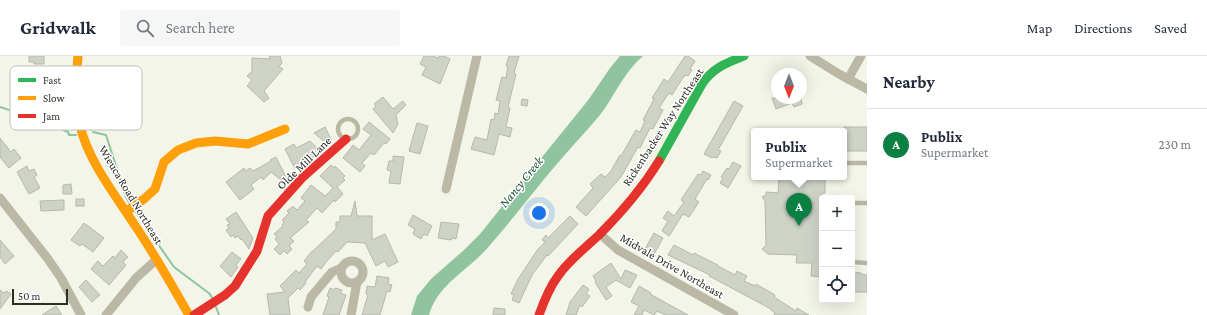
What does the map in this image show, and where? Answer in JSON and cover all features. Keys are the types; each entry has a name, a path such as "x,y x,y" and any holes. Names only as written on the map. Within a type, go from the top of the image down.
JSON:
{"street":[{"name":"Wieuca Road Northeast","path":"77,66 78,56"},
{"path":"446,189 477,56"},
{"name":"Rickenbacker Way Northeast","path":"539,315 546,296 558,276 569,263 600,234 654,169 702,84 710,74 725,63 744,56"},
{"path":"848,79 861,56"},
{"path":"813,57 867,89"},
{"path":"128,211 155,189 164,162 178,150 196,143 215,141 248,144 285,129"},
{"name":"Wieuca Road Northeast","path":"81,130 93,158 128,211 189,315"},
{"name":"Olde Mill Lane","path":"196,313 225,295 235,286 257,251 268,216 302,178 346,139"},
{"path":"0,198 48,259 61,278 81,315"},
{"name":"Midvale Drive Northeast","path":"600,234 618,250 734,315"},
{"path":"106,315 136,278 156,260"},
{"path":"308,307 311,297 332,272 353,260 360,263 364,273 357,282 351,315"},
{"path":"341,268 342,276 346,281 350,283 357,282"}],"lane":[{"path":"344,120 353,120 357,124 358,129 356,135 352,138 346,139 339,134 338,126 344,120"},
{"path":"847,163 867,163"},
{"path":"855,203 867,203"},
{"path":"855,262 867,263"}],"shaded area":[{"path":"620,56 643,56 630,69 600,115 561,159 482,254 447,285 433,304 429,315 411,315 417,296 431,279 480,234 589,99"}],"building":[{"path":"29,56 44,56 44,64 34,64 34,62 29,62"},
{"path":"269,56 280,56 282,63 279,67 283,69 264,91 269,98 264,102 247,86 252,80 247,76 252,71 252,58 271,59"},
{"path":"424,56 438,58 439,56 444,56 450,59 440,84 422,75 426,67 420,64"},
{"path":"509,56 519,56 514,73 516,74 508,107 510,108 506,127 512,128 510,137 499,134 494,155 471,149 475,137 487,140 491,119 494,120 495,113 498,114 500,101 496,100 502,77 506,78 508,66 506,66"},
{"path":"685,56 688,56 695,61 690,69 692,70 688,76 686,75 682,79 672,95 669,93 659,108 663,110 653,129 650,128 640,148 638,147 621,177 586,216 576,207 593,188 590,184 601,174 605,177 611,171 636,130 640,132 645,121 643,120 654,99 652,98 664,79 668,82"},
{"path":"383,97 393,109 403,101 406,105 396,115 398,124 393,133 373,109 376,106 374,104"},
{"path":"522,99 528,100 527,106 521,105"},
{"path":"734,101 743,106 718,150 721,151 717,158 712,158 704,154"},
{"path":"774,104 789,104 776,109"},
{"path":"792,104 802,104 794,107"},
{"path":"369,122 390,139 386,144 384,143 374,155 371,153 362,163 365,166 360,172 343,158 353,145 359,150 371,135 363,129"},
{"path":"417,123 428,126 420,154 409,151"},
{"path":"325,127 332,141 327,144 314,133"},
{"path":"867,127 867,151 847,151 847,128 844,128"},
{"path":"0,138 11,152 14,149 21,158 9,168 0,157"},
{"path":"310,141 320,151 306,164 295,169 285,149 294,144 296,148"},
{"path":"393,156 404,157 400,184 389,183 391,171 387,170 389,161 393,161"},
{"path":"276,157 288,181 286,184 271,172 263,180 261,177 251,185 254,189 240,200 226,182 244,168 246,171 250,168 253,171"},
{"path":"733,162 741,166 728,188 720,183 723,178 721,177 727,168 729,169"},
{"path":"331,165 334,168 335,166 345,176 343,178 345,180 337,187 343,194 335,202 334,200 322,213 317,208 306,220 309,222 290,238 294,241 289,246 292,249 287,254 284,251 280,255 274,249 279,244 275,239 277,237 274,234 283,226 282,225 284,222 282,220 289,213 287,211 293,206 297,210 305,201 301,198 311,185 325,196 333,188 320,176"},
{"path":"27,166 29,171 34,169 37,175 34,177 40,188 29,194 17,172"},
{"path":"703,171 711,175 695,199 699,202 689,217 683,214 669,236 662,231 668,221 663,218 668,211 674,216 684,202 681,200 698,174 701,175"},
{"path":"779,180 825,180 825,193 819,195 819,277 811,276 812,263 796,263 797,255 768,254 762,249 766,245 765,201 762,197 766,195 766,192 778,193"},
{"path":"71,184 72,194 63,194 63,185"},
{"path":"76,199 84,199 84,206 76,206"},
{"path":"64,200 64,210 41,211 40,201"},
{"path":"355,201 357,216 372,216 372,240 385,234 398,262 388,267 385,261 376,266 365,243 347,242 338,252 336,251 321,269 317,266 300,290 298,288 288,298 290,315 270,315 267,294 285,292 280,286 296,270 299,273 307,264 304,261 312,251 336,229 336,222 340,222 340,216 351,216"},
{"path":"236,212 253,238 249,249 242,239 241,240 238,236 235,238 233,235 231,237 226,230 229,228 227,225 230,224 226,219"},
{"path":"413,215 432,226 427,236 424,234 421,239 413,234 415,229 408,225"},
{"path":"570,216 578,224 548,256 547,255 532,275 519,303 512,300 514,295 511,294 518,279 538,249 545,242 542,240 546,235 548,238"},
{"path":"441,222 459,224 456,239 452,238 451,240 438,238"},
{"path":"84,223 104,238 93,252 82,244 80,246 71,240"},
{"path":"654,233 663,238 653,256 644,251"},
{"path":"0,240 14,256 5,264 0,257"},
{"path":"674,245 693,255 694,253 735,275 737,271 747,276 744,281 755,286 756,284 775,295 774,297 796,311 797,308 809,315 774,315 775,313 771,309 709,276 710,275 668,255"},
{"path":"121,250 128,257 123,262 126,265 109,285 91,269 98,261 103,266 113,256 115,258"},
{"path":"232,252 241,259 236,265 238,267 231,277 220,266"},
{"path":"611,263 621,279 625,270 637,275 630,288 616,280 606,287 612,296 606,300 593,276"},
{"path":"855,272 867,275 867,292 855,292"},
{"path":"377,276 389,278 388,284 392,285 390,292 387,291 380,315 362,315 368,295 366,294 367,286 375,287"},
{"path":"86,280 100,295 92,302 79,287"},
{"path":"583,285 589,289 586,294 590,296 582,307 580,305 576,315 566,315 570,302"},
{"path":"639,286 651,293 650,294 688,315 666,315 657,311 654,315 644,310 642,315 634,315 639,306 631,302"},
{"path":"330,288 334,290 335,288 342,290 340,293 346,295 339,315 323,315 329,297 327,296"},
{"path":"0,290 4,293 6,291 11,294 0,309"},
{"path":"56,306 62,315 42,315"},
{"path":"494,308 505,309 505,315 493,315"}],"waterway":[{"path":"0,107 10,110"},
{"path":"64,130 68,132 69,135 76,135"},
{"path":"93,132 106,135 126,197 130,204"},
{"path":"135,211 174,267 210,294 212,298"},
{"path":"216,307 219,315"}],"traffic: fast":[{"path":"659,161 706,78 720,67 744,56"}],"traffic: slow":[{"path":"77,66 78,56"},
{"path":"127,211 155,189 164,162 178,150 196,143 215,141 248,144 285,129"},
{"path":"81,130 89,152 96,165 155,257 189,315"}],"traffic: jam":[{"path":"194,315 225,295 235,286 257,251 268,216 302,178 346,139"},
{"path":"539,315 549,290 562,270 577,254 599,235 623,209 639,190 659,161"}],"place":[{"name":"Publix","path":"799,226"}],"water label":[{"name":"Nancy Creek","path":"521,182"}]}
